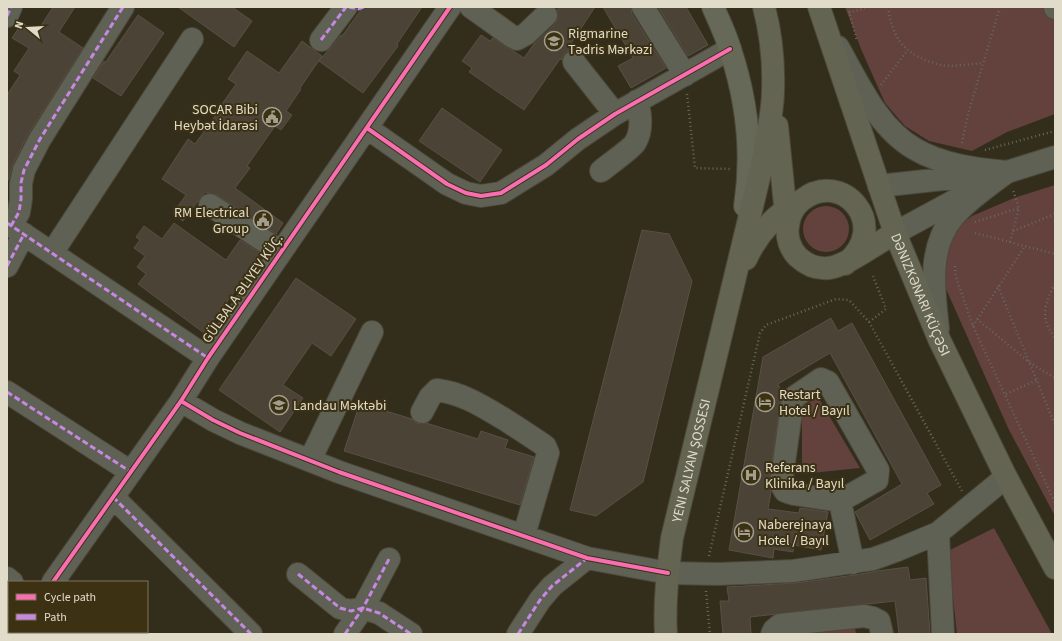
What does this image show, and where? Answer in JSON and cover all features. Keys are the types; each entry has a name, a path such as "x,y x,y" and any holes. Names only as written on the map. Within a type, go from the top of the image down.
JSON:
{"highway":[{"path":"764,7 773,61 773,91 790,246 796,255 809,265 825,269 835,268 846,264 895,233"},
{"path":"822,16 895,233 939,339 1006,477 1055,568"},
{"path":"732,290 764,157 773,91"},
{"path":"788,235 789,217 798,202 814,194 879,186"},
{"path":"732,290 747,256 758,238 774,218 785,209 814,194 834,192 845,196 854,203 861,213 865,224 865,236 861,247 855,256 846,264"},
{"name":"YENI SALYAN ŞOSSESI","path":"666,634 665,616 672,538 732,290"}],"main road":[{"path":"713,7 730,50 741,91 747,126 749,154 747,190 732,290"}],"street":[{"path":"7,16 11,7"},
{"path":"7,266 14,228 19,212 21,183 24,170 40,140 123,7"},
{"path":"321,40 346,7"},
{"path":"349,7 358,9 364,7"},
{"name":"GÜLBALA ƏLIYEV KÜÇ.","path":"54,581 181,400 208,358 450,7"},
{"path":"471,7 513,37 517,38 526,34 546,15"},
{"path":"643,7 684,75"},
{"path":"822,16 873,107 890,129 901,139 914,149 934,158 983,170 1007,172"},
{"path":"52,253 192,39"},
{"path":"367,128 447,184 466,193 481,196 501,193 546,165 578,139 615,114 730,50"},
{"path":"574,62 615,114"},
{"path":"601,171 634,144 640,126 641,116 637,101"},
{"path":"879,186 1007,172 1055,157"},
{"path":"895,233 1007,172"},
{"path":"939,339 934,292 934,268 941,238 952,218 966,204 1007,172"},
{"path":"210,205 281,252"},
{"path":"14,228 208,358"},
{"path":"310,460 372,332"},
{"path":"821,380 828,382 878,470 877,480 840,501 794,494 785,491 781,484 793,398 821,380"},
{"path":"422,412 430,397 437,390 448,391 464,396 480,404 545,446 548,453 524,536"},
{"path":"7,392 131,472"},
{"path":"181,400 213,420 240,433 339,472 587,558 668,573 717,574 793,571 873,559 938,533 1006,477"},
{"path":"113,497 251,634"},
{"path":"840,501 854,562"},
{"path":"938,533 943,634"},
{"path":"518,634 540,600 552,586 587,558"},
{"path":"345,634 363,608 389,559"},
{"path":"298,574 340,608 351,611 363,608 379,613 411,634"},
{"path":"772,634 780,625 864,616 873,618 879,622 882,634"}],"path":[{"path":"848,7 859,47"},
{"path":"849,13 870,7"},
{"path":"888,7 892,27 898,40 907,51 939,65 984,62"},
{"path":"962,143 968,114 1000,7"},
{"path":"876,90 907,51"},
{"path":"684,75 695,168 730,169"},
{"path":"985,150 1055,131"},
{"path":"1007,172 1019,208 1010,242"},
{"path":"973,223 1019,208"},
{"path":"1013,231 1055,214"},
{"path":"975,233 1055,254"},
{"path":"973,326 1025,246"},
{"path":"954,261 955,274 973,326 1055,502"},
{"path":"869,322 886,309 874,276"},
{"path":"1055,284 1049,295 1045,308 1047,324 1055,338"},
{"path":"998,286 1055,425"},
{"path":"977,319 1029,362 1055,378"},
{"path":"1006,394 1037,380"}],"shaded area":[{"path":"845,7 1055,7 1055,114 1007,132 972,151 929,141 905,126 885,103 861,49"},
{"path":"1055,185 1055,516 1009,430 946,289 942,267 948,241 958,226 972,216 1014,198"},
{"path":"822,206 830,206 839,210 845,216 849,229 845,242 839,248 830,252 822,252 813,248 807,242 803,233 803,225 807,216 813,210"},
{"path":"818,397 860,468 802,474 802,407"},
{"path":"994,528 1052,634 957,634 948,551"},
{"path":"855,628 856,634 799,634"}],"building":[{"path":"53,7 75,7 59,32 83,48 29,133 13,164 7,182 7,95 20,75 14,71 29,48 12,38 22,23 37,32"},
{"path":"178,7 232,7 252,21 234,47"},
{"path":"363,7 422,7 397,44 398,46 363,93 319,61 341,35 342,36"},
{"path":"559,7 595,7 570,45 576,49 566,52 562,60 560,59 524,110 469,72 472,68 462,61 481,35 490,41 493,38 524,58 534,44 555,24 558,18 557,10"},
{"path":"603,7 631,7 632,14 666,68 631,88 618,66 633,58"},
{"path":"658,7 686,7 708,45 688,56"},
{"path":"138,15 164,33 121,96 93,78"},
{"path":"302,41 322,56 286,111 292,115 281,130 275,126 247,166 250,168 235,188 283,223 276,234 217,195 205,192 183,221 173,213 186,195 162,179 188,139 195,144 216,115 215,114 236,84 228,79 247,51 279,73"},
{"path":"442,108 502,150 480,182 419,141"},
{"path":"174,223 226,260 240,240 262,254 204,333 138,284 146,274 137,267 145,256 134,248 140,240 136,237 144,226 162,239"},
{"path":"642,230 669,234 692,281 643,482 596,516 570,510"},
{"path":"296,278 356,319 331,356 312,343 283,385 303,398 280,432 219,390"},
{"path":"831,318 838,331 852,323 941,485 927,493 934,504 870,540 855,512 902,484 830,353 778,384 782,392 769,482 771,492 768,509 799,513 800,508 828,512 821,550 794,545 793,552 774,549 773,558 729,550 763,357"},
{"path":"360,403 412,419 416,423 426,423 478,439 481,431 508,440 505,448 534,457 520,505 344,451"},
{"path":"908,567 910,580 926,578 930,634 899,634 895,601 750,617 751,634 723,634 720,601 729,601 727,587 795,583"}],"marked path":[{"path":"7,16 11,7"},
{"path":"11,226 19,212 21,183 24,170 40,139 123,7"},
{"path":"321,40 346,7"},
{"path":"349,7 358,9 364,7"},
{"path":"7,223 208,358"},
{"path":"7,266 24,234"},
{"path":"7,392 131,472"},
{"path":"113,497 251,634"},
{"path":"518,634 540,600 552,586 587,558"},
{"path":"345,634 363,608 389,559"},
{"path":"298,574 340,608 351,611 363,608 379,613 411,634"}],"cycle path":[{"path":"54,581 181,401 208,358 450,7"},
{"path":"367,128 447,184 466,193 481,196 501,193 546,165 578,139 615,114 730,49"},
{"path":"181,401 213,420 240,433 339,472 587,558 668,573"}],"place":[{"name":"Rigmarine Tədris Mərkəzi","path":"554,41"},
{"name":"SOCAR Bibi Heybət İdarəsi","path":"272,117"},
{"name":"RM Electrical Group","path":"263,220"},
{"name":"Restart Hotel / Bayıl","path":"765,402"},
{"name":"Landau Məktəbi","path":"279,405"},
{"name":"Referans Klinika / Bayıl","path":"751,475"},
{"name":"Naberejnaya Hotel / Bayıl","path":"744,532"}]}
